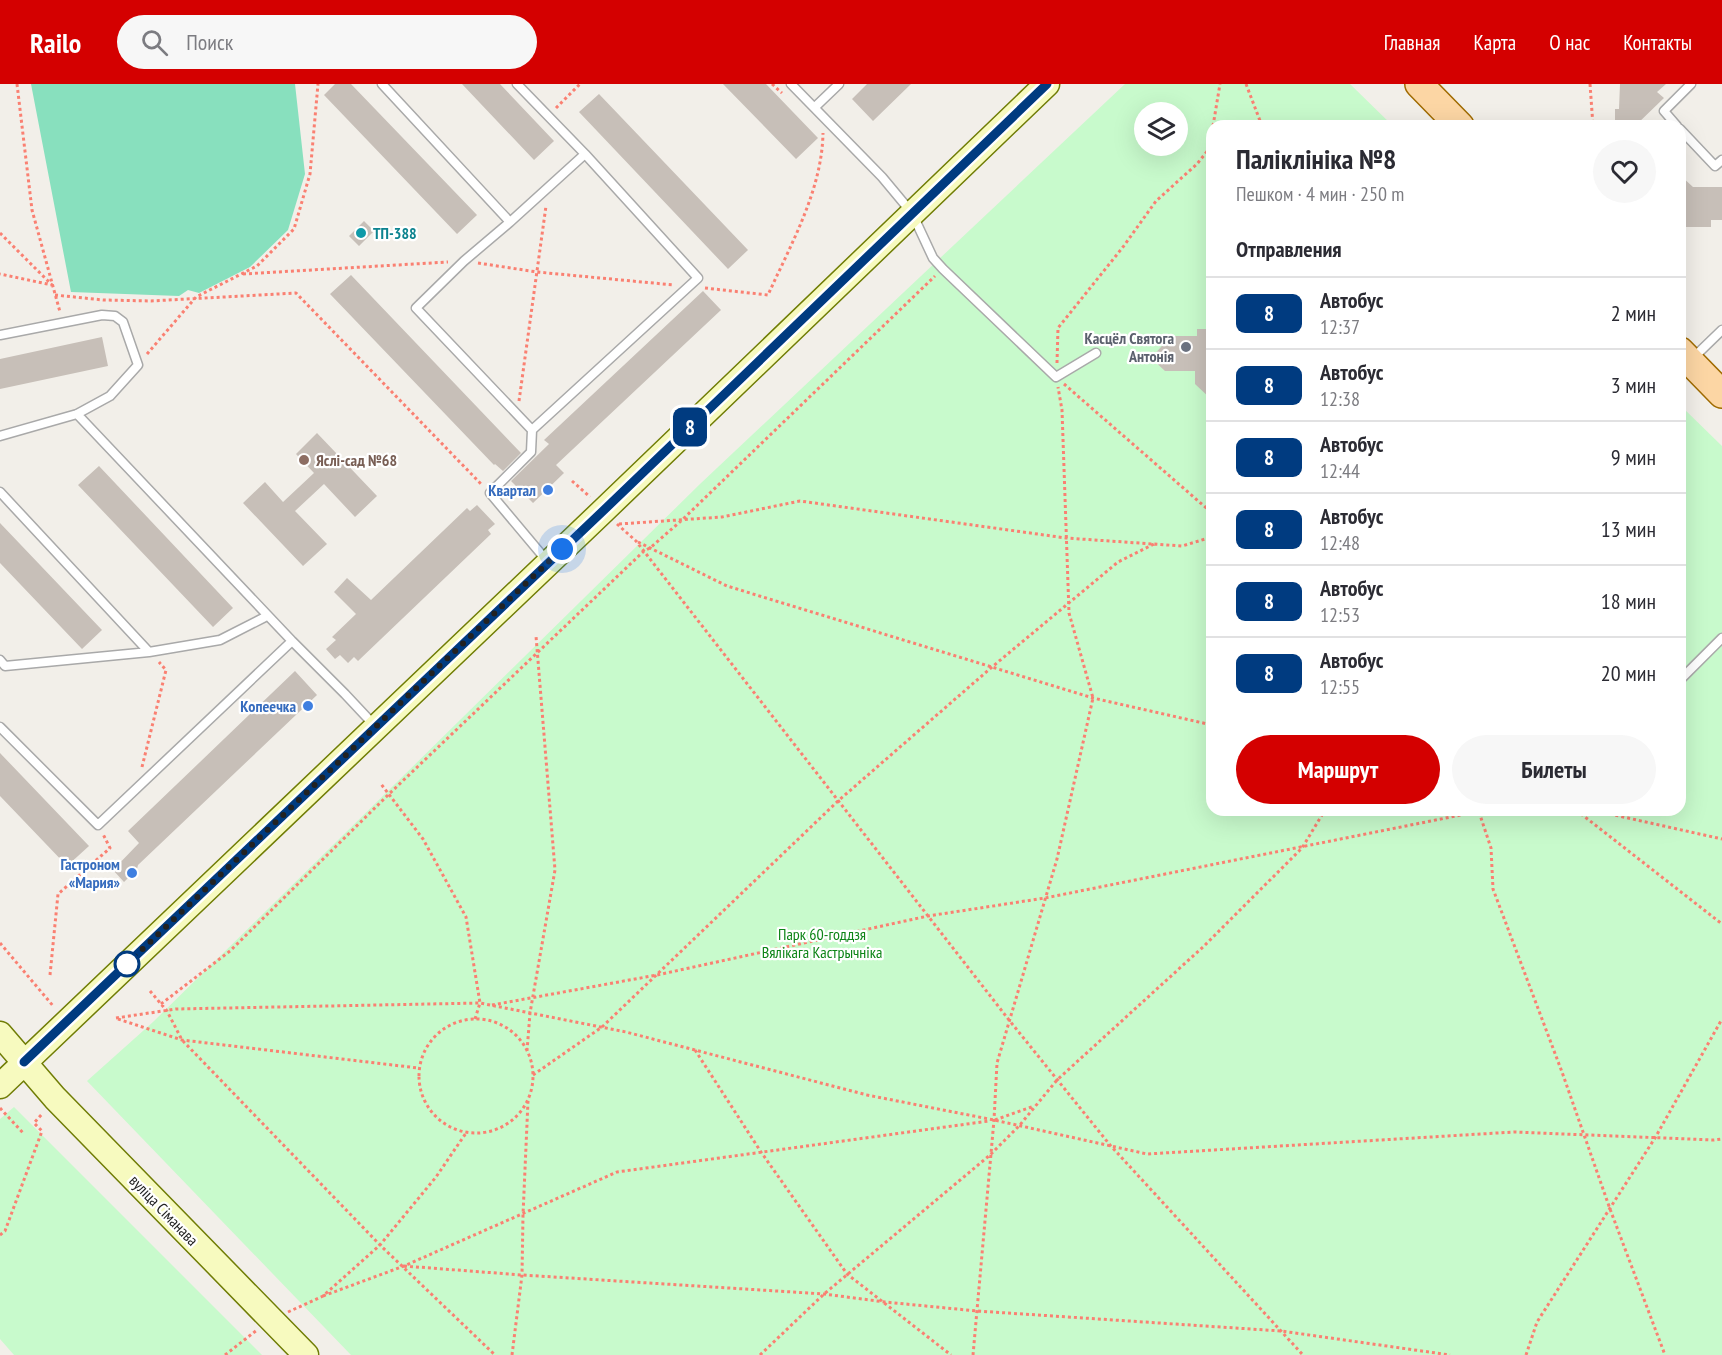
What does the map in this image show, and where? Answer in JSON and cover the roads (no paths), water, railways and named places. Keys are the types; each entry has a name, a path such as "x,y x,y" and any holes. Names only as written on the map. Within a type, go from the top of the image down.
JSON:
{"main road":[{"path":"0,1086 1047,84"},
{"path":"1419,84 1454,120"},
{"path":"1686,357 1722,394"},
{"name":"вуліца Сіманава","path":"0,1034 55,1098 306,1355"}],"lane":[{"path":"382,84 510,222"},
{"path":"517,84 585,154 698,278 532,430 531,452 490,493 548,562"},
{"path":"791,84 882,177 912,213 933,258 1056,377 1096,353"},
{"path":"815,107 839,84"},
{"path":"1672,120 1664,111 1691,84"},
{"path":"1686,135 1715,166 1722,160"},
{"path":"532,430 416,308 464,261 585,154"},
{"path":"0,335 102,315 115,316 123,322 138,364 110,396 77,414 0,436"},
{"path":"1686,355 1722,330"},
{"path":"77,414 267,616 376,727"},
{"path":"0,492 149,652"},
{"path":"2,665 149,652 220,640 267,616"},
{"path":"1686,674 1722,638"},
{"path":"0,727 98,825 292,641"}],"place":[{"name":"ТП-388","path":"361,233"},
{"name":"Касцёл Святога Антонія","path":"1186,347"},
{"name":"Яслі-сад №68","path":"304,460"},
{"name":"Квартал","path":"548,490"},
{"name":"Копеечка","path":"308,706"},
{"name":"Гастроном «Мария»","path":"132,873"}],"park label":[{"name":"Парк 60-годдзя Вялікага Кастрычніка","path":"822,943"}]}
